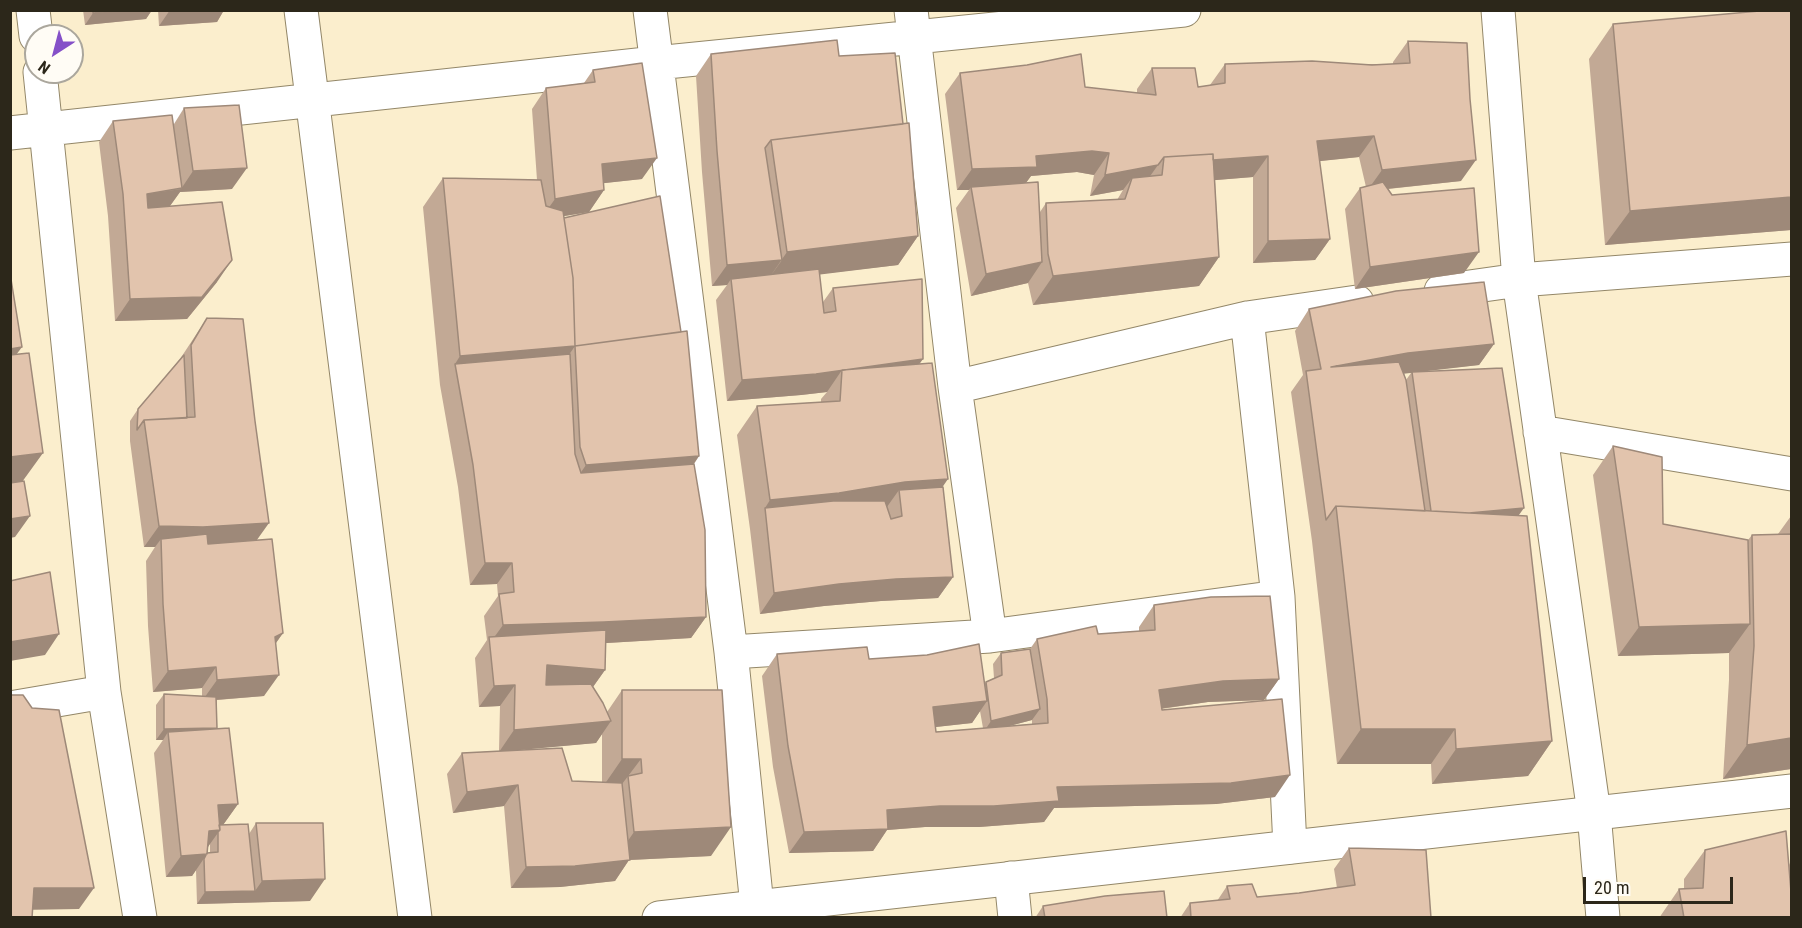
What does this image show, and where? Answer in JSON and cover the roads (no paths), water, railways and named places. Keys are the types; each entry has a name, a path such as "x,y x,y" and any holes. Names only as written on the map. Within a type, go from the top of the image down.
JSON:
{"street":[{"path":"301,10 415,918"},
{"path":"650,10 730,652 757,906"},
{"path":"10,133 656,63 912,24 1184,10"},
{"path":"1498,10 1519,280 1594,813 1603,918"},
{"path":"912,24 955,387 990,636"},
{"path":"41,84 104,692 140,918"},
{"path":"955,387 1247,318 1519,280 1791,259"},
{"path":"1247,318 1278,597 1290,847"},
{"path":"1540,432 1791,474"},
{"path":"730,652 990,636 1278,597"},
{"path":"10,708 104,692"},
{"path":"659,918 1791,791"},
{"path":"1011,878 1015,918"}]}
